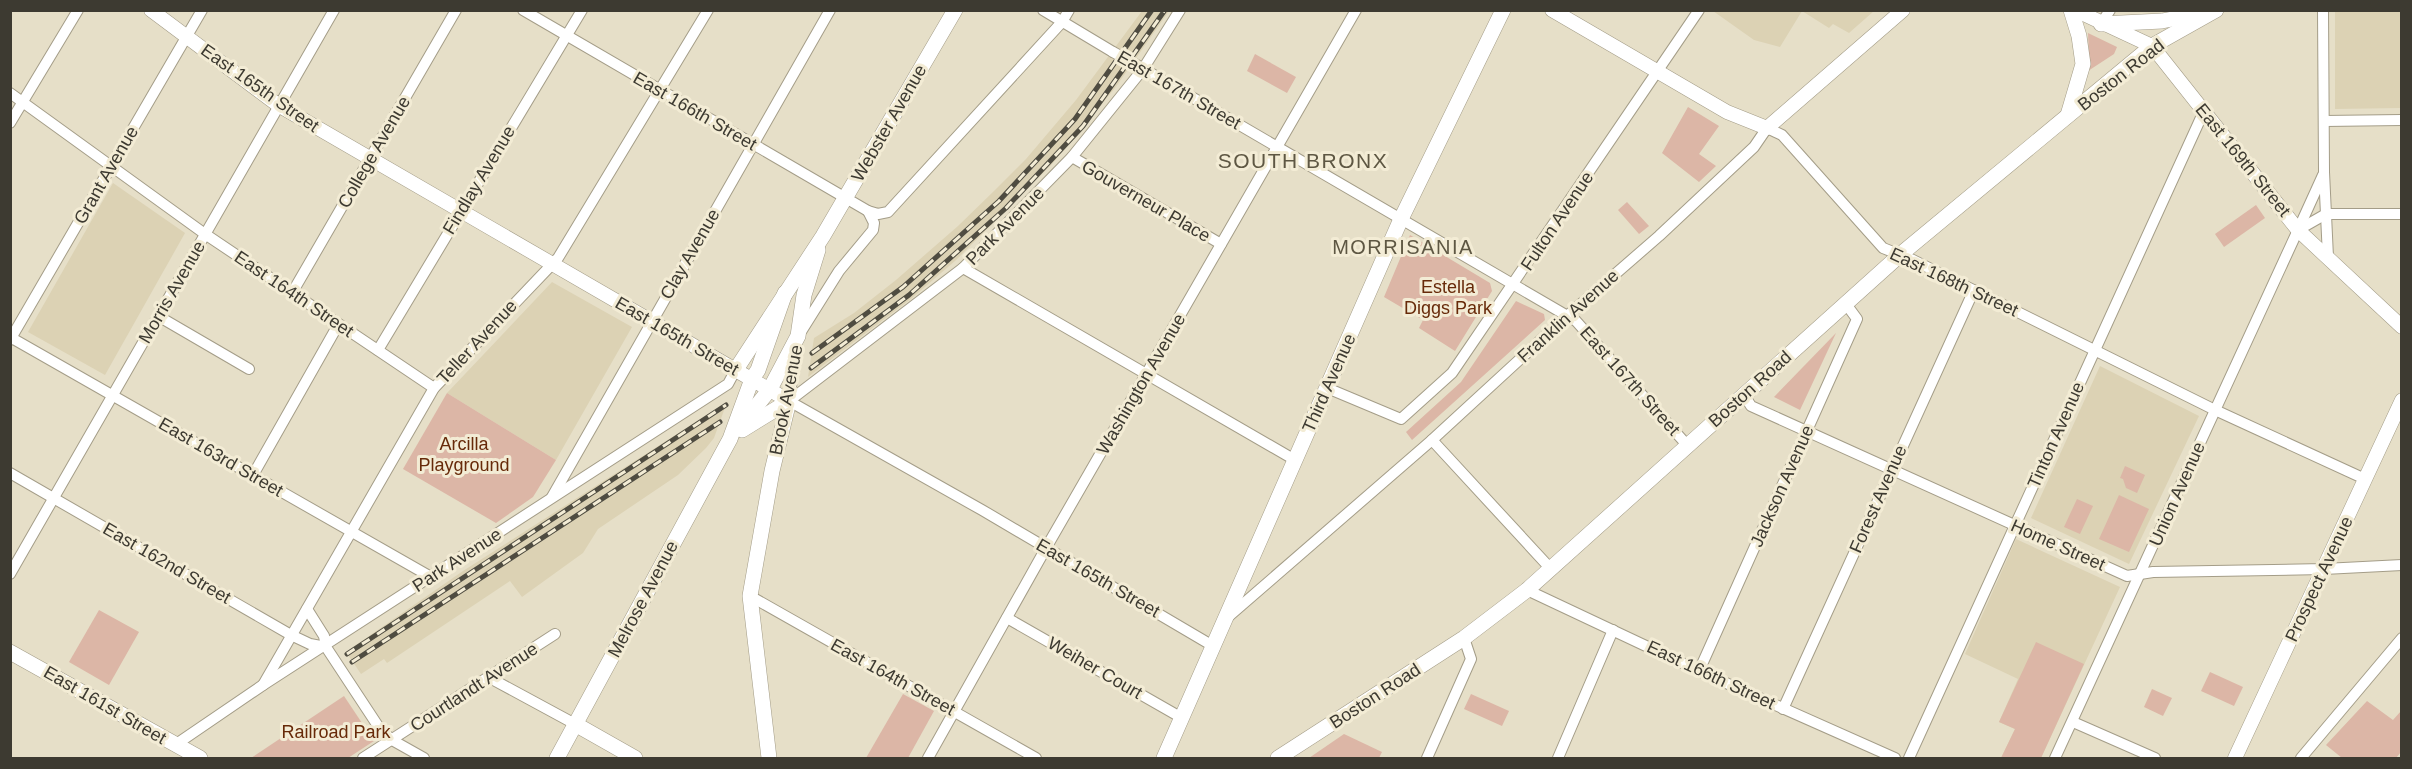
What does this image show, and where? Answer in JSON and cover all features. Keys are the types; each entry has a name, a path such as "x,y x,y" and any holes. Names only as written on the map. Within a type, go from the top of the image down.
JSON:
{"main road":[{"name":"Webster Avenue","path":"735,371 823,236 956,10"},
{"name":"Third Avenue","path":"1164,759 1401,219 1503,10"},
{"path":"2068,116 2083,64 2073,10"},
{"path":"2106,17 2162,21 2215,10"},
{"name":"Boston Road","path":"1282,758 1464,638 1527,590 1901,255 2152,46 2215,10"},
{"name":"Webster Avenue","path":"770,389 798,336 804,295 823,236"},
{"name":"Webster Avenue","path":"752,379 758,370 785,293"},
{"name":"Melrose Avenue","path":"557,759 730,439 752,379"},
{"name":"Melrose Avenue","path":"730,439 770,389"},
{"path":"730,439 789,401"},
{"name":"Brook Avenue","path":"769,759 750,596 772,471 789,401"},
{"name":"East 161st Street","path":"10,652 200,759"},
{"path":"575,724 635,759"}],"street":[{"path":"10,123 78,10"},
{"name":"East 165th Street","path":"151,10 278,105 369,160 1214,646"},
{"name":"Grant Avenue","path":"11,338 202,10"},
{"name":"Morris Avenue","path":"10,574 334,10"},
{"name":"College Avenue","path":"292,293 456,10"},
{"name":"East 166th Street","path":"523,10 868,211"},
{"name":"Findlay Avenue","path":"378,350 582,10"},
{"name":"Teller Avenue","path":"263,686 434,388 558,258 708,10"},
{"name":"Clay Avenue","path":"551,499 830,10"},
{"name":"East 167th Street","path":"1042,10 1576,321 1687,445"},
{"path":"868,211 878,214 888,212 1062,22 1070,10"},
{"name":"Park Avenue","path":"789,401 963,268 1072,157 1180,10"},
{"name":"Washington Avenue","path":"928,759 1046,548 1356,10"},
{"name":"East 168th Street","path":"1552,10 1727,112 1782,135 1883,248 1974,290 2215,410 2366,479"},
{"name":"Fulton Avenue","path":"1327,388 1401,419 1452,373 1699,10"},
{"name":"Franklin Avenue","path":"1228,617 1432,440 1567,316 1659,236 1754,147 1767,128 1903,10"},
{"name":"East 169th Street","path":"2073,10 2106,17 2152,46 2298,230 2402,327"},
{"name":"Union Avenue","path":"2323,10 2324,172 2328,257"},
{"name":"East 164th Street","path":"10,93 205,234 434,388"},
{"name":"Tinton Avenue","path":"1909,759 2204,111"},
{"path":"2324,121 2402,120"},
{"name":"Gouverneur Place","path":"1072,157 1221,244"},
{"name":"Union Avenue","path":"2055,759 2141,576 2324,172"},
{"name":"Brook Avenue","path":"789,401 798,336 839,271 873,230 874,223 868,211"},
{"path":"2298,230 2326,214 2402,214"},
{"path":"963,268 1295,460"},
{"name":"Forest Avenue","path":"1783,709 1974,290"},
{"name":"Jackson Avenue","path":"1699,671 1857,319 1846,304"},
{"path":"158,316 249,369"},
{"path":"253,475 338,325"},
{"name":"East 163rd Street","path":"11,338 431,577"},
{"name":"Park Avenue","path":"175,745 728,384 735,371"},
{"name":"Home Street","path":"1744,395 1751,406 2127,576 2141,576 2153,572 2402,566"},
{"name":"Prospect Avenue","path":"2235,759 2402,400"},
{"path":"1432,440 1550,568"},
{"name":"East 162nd Street","path":"10,473 291,635 310,644 326,647"},
{"name":"East 166th Street","path":"1527,590 1699,671 1895,759"},
{"name":"East 164th Street","path":"750,596 1036,759"},
{"path":"307,609 324,636 326,647 380,729 392,740 424,759"},
{"name":"Weiher Court","path":"1007,618 1182,718"},
{"path":"1558,759 1614,630"},
{"name":"Courtlandt Avenue","path":"363,759 555,634"},
{"path":"1427,759 1471,659 1464,638"},
{"path":"2301,759 2402,638"},
{"path":"490,678 575,724"},
{"path":"2073,722 2155,759"}],"shaded area":[{"path":"1142,11 1169,11 1115,88 1052,164 955,261 912,298 808,377 814,338 854,313 896,280 994,191 1026,159 1076,100"},
{"path":"1713,11 1802,11 1780,47 1754,40"},
{"path":"1802,11 1874,11 1849,33 1833,24 1829,28"},
{"path":"2335,11 2401,11 2401,108 2335,109"},
{"path":"113,183 185,233 105,375 28,332"},
{"path":"552,282 632,327 556,460 447,393"},
{"path":"2100,366 2199,416 2129,564 2031,518"},
{"path":"727,402 714,438 706,448 678,475 598,529 583,553 522,597 510,581 387,663 384,659 361,674 346,652 463,571"},
{"path":"2016,539 2120,587 2041,758 2001,758 2015,729 1999,722 2018,679 1965,654"}],"green space":[{"path":"2088,33 2117,47 2114,54 2088,71 2089,57"},
{"path":"1255,54 1296,77 1287,93 1247,71"},
{"path":"1688,107 1719,126 1699,154 1716,166 1699,182 1662,153"},
{"path":"1627,202 1649,226 1639,234 1618,210"},
{"path":"2256,205 2265,218 2224,247 2215,234"},
{"name":"Estella Diggs Park","path":"1410,235 1490,283 1492,291 1455,351 1419,328 1423,320 1384,297"},
{"path":"1516,301 1544,314 1545,320 1412,440 1406,432 1461,382"},
{"path":"1836,333 1800,410 1774,397"},
{"name":"Arcilla Playground","path":"447,393 556,460 533,497 496,523 403,469"},
{"path":"2125,466 2145,475 2137,493 2126,488 2123,479 2120,478"},
{"path":"2119,495 2149,509 2129,552 2099,539"},
{"path":"2077,499 2093,506 2080,534 2064,527"},
{"path":"99,610 139,632 109,685 69,662"},
{"path":"2036,642 2084,664 2041,758 2001,758 2015,729 1999,722"},
{"path":"2210,672 2243,687 2234,706 2201,691"},
{"path":"2152,689 2172,698 2163,716 2144,707"},
{"path":"903,694 934,711 908,758 866,758"},
{"path":"1471,694 1509,711 1502,726 1464,709"},
{"name":"Railroad Park","path":"344,696 374,741 348,758 251,758"},
{"path":"2367,701 2393,720 2401,711 2401,752 2396,758 2342,758 2326,745"},
{"path":"1344,734 1382,752 1379,758 1309,758"}],"railway":[{"path":"812,353 903,287 999,201 1075,119 1152,10"},
{"path":"811,368 909,295 1006,208 1083,126 1165,10"},
{"path":"347,654 726,405"},
{"path":"352,662 720,422"}],"district":[{"name":"SOUTH BRONX","path":"1303,160"},
{"name":"MORRISANIA","path":"1403,247"}]}
